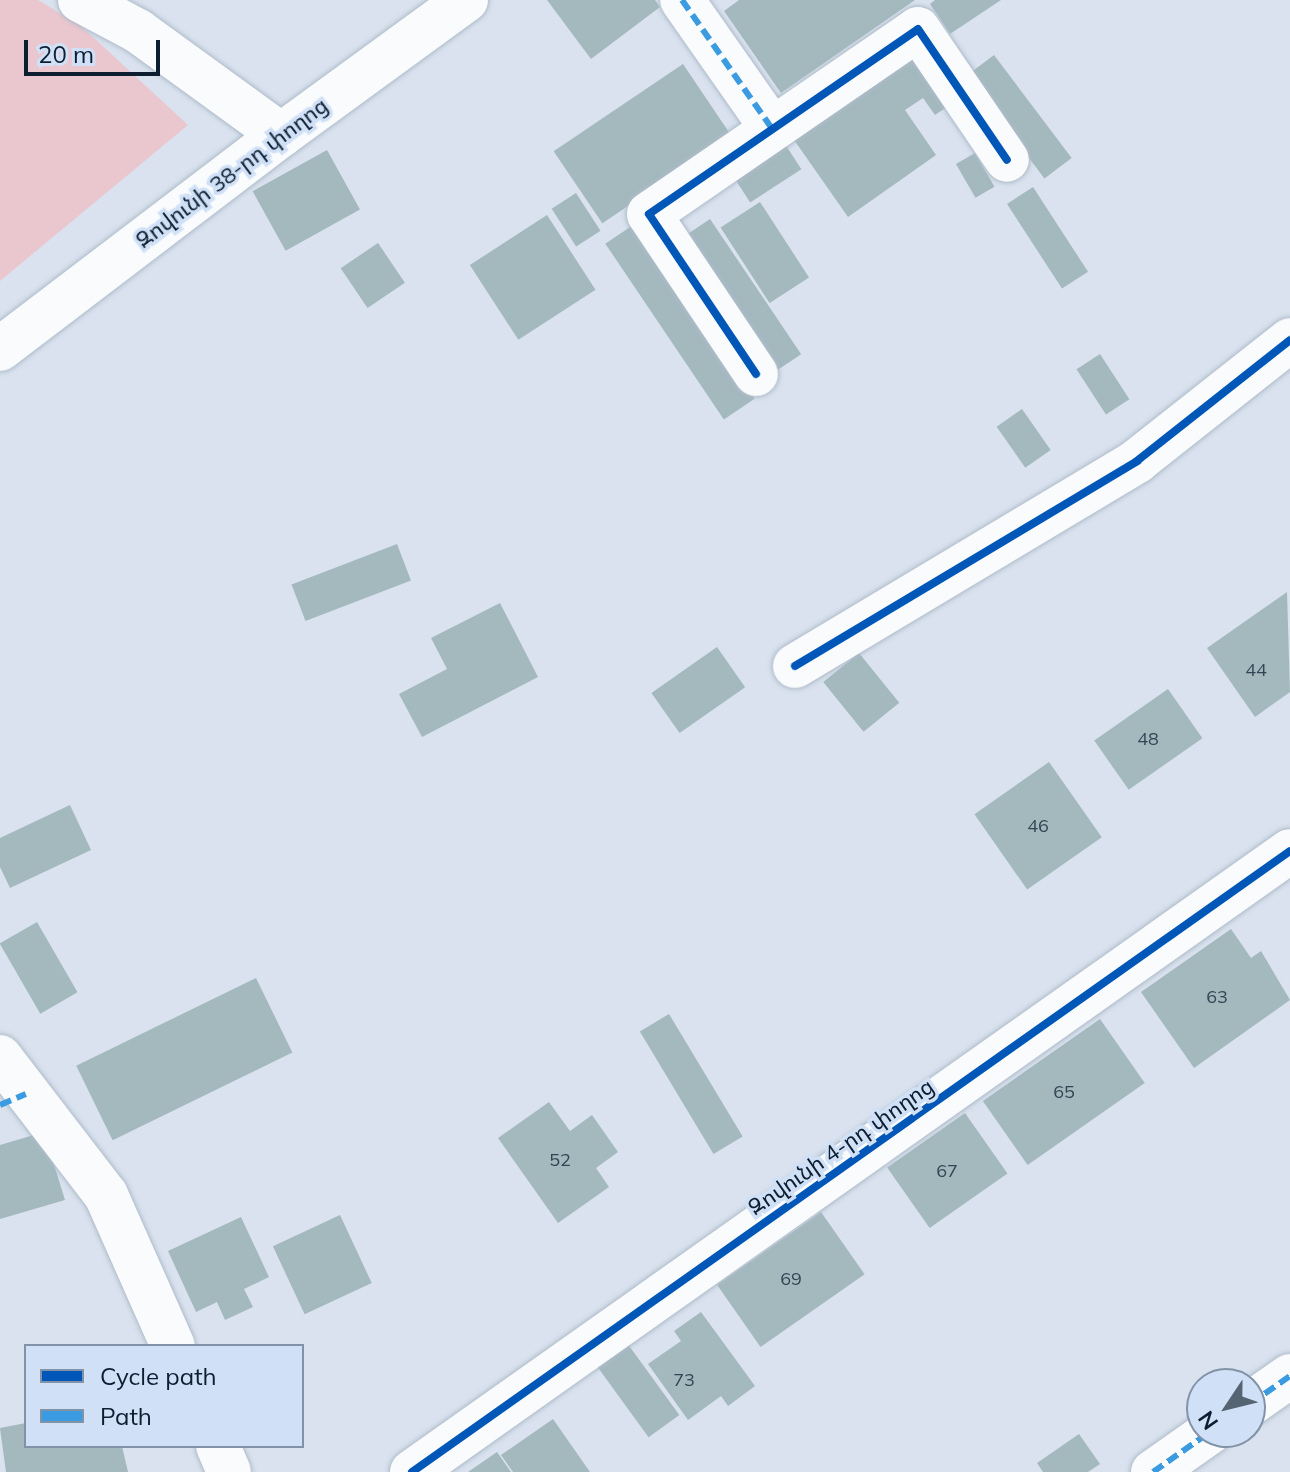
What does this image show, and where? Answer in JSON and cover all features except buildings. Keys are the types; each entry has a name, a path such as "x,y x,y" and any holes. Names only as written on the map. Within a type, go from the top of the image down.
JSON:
{"street":[{"path":"80,0 138,31 281,135"},
{"name":"Զովունի 38-րդ փողոց","path":"0,349 281,135 466,0"},
{"path":"682,0 771,127"},
{"path":"756,374 649,214 771,127 918,29 1007,160"},
{"path":"795,666 1137,461 1290,340"},
{"name":"Զովունի 4-րդ փողոց","path":"412,1472 1290,851"},
{"path":"0,1057 13,1100 106,1195 172,1344"},
{"path":"1266,1393 1290,1376"},
{"path":"219,1448 229,1472"},
{"path":"1153,1472 1187,1448"}],"shaded area":[{"path":"0,0 38,0 81,26 188,125 0,281"}],"marked path":[{"path":"682,0 771,127"},
{"path":"0,1105 26,1094"},
{"path":"1266,1393 1290,1376"},
{"path":"1153,1472 1187,1448"}],"cycle path":[{"path":"756,374 649,214 918,29 1007,160"},
{"path":"795,666 1137,461 1290,340"},
{"path":"412,1472 1290,851"}]}
